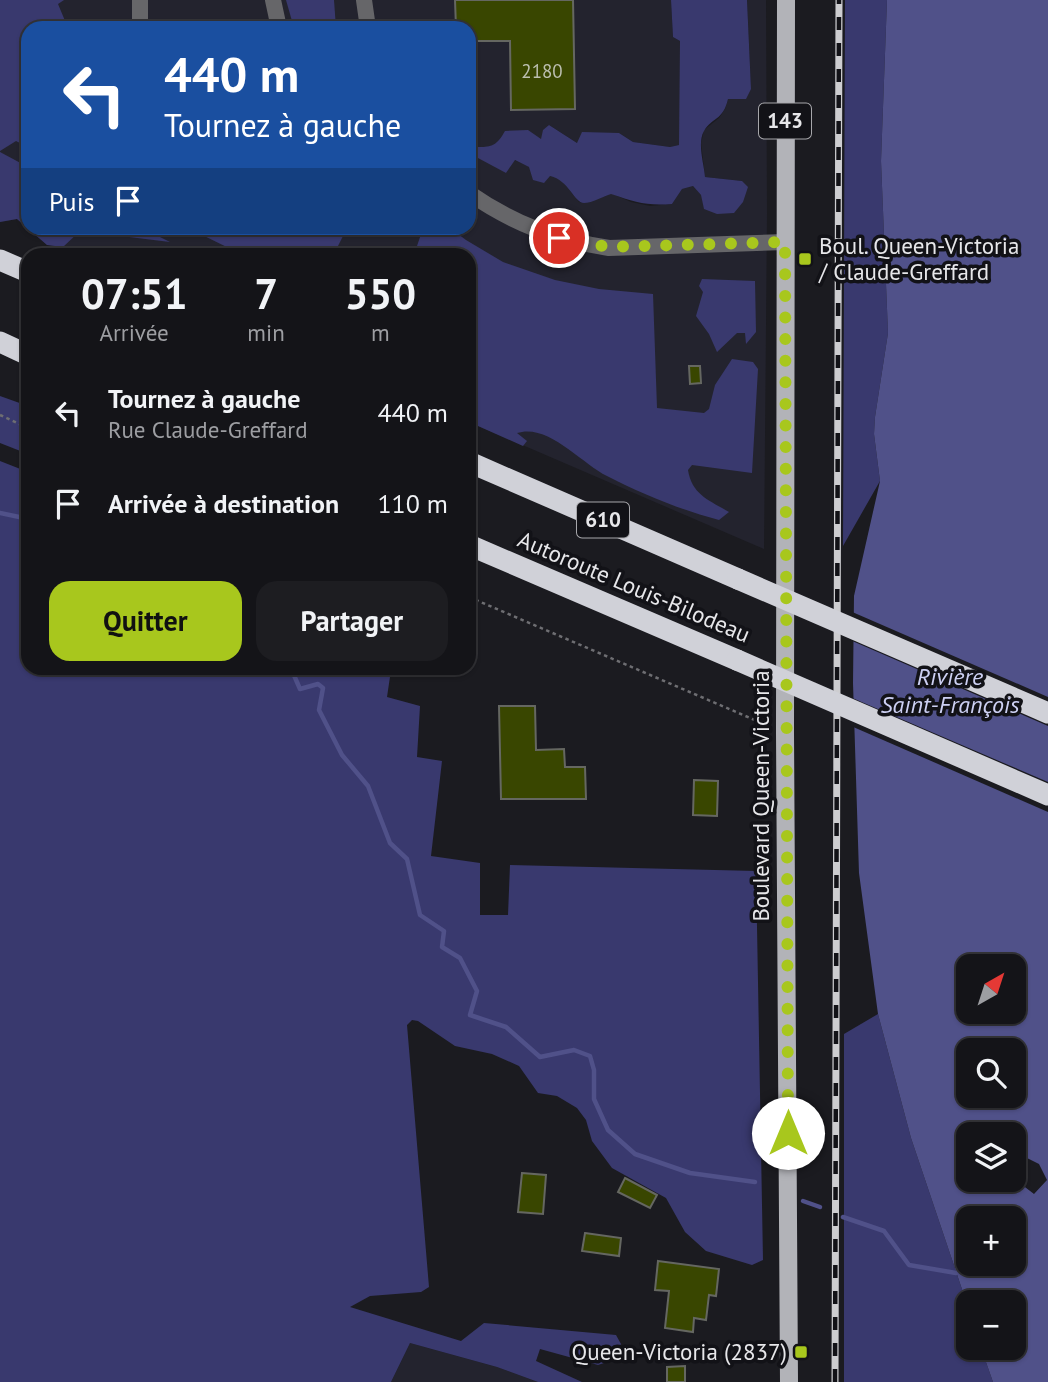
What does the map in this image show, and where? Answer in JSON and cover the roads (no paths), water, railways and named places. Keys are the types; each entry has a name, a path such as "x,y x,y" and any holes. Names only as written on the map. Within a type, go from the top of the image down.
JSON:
{"highway":[{"path":"0,260 21,269"},
{"path":"0,342 21,352"},
{"name":"610","path":"476,465 1048,713"},
{"name":"Autoroute Louis-Bilodeau","path":"476,548 1048,795"}],"main road":[{"name":"Boulevard Queen-Victoria","path":"786,0 785,733 789,1382"}],"street":[{"path":"140,0 140,21"},
{"path":"272,0 277,21"},
{"path":"364,0 367,21"},
{"path":"476,198 535,230 584,244 609,247 785,242"}],"water":[{"name":"Rivière Saint-François","path":"887,0 1048,0 1048,1382 993,1382 985,1360 1026,1360 1026,1290 962,1290 958,1276 1026,1276 1026,1206 956,1206 956,1271 911,1138 878,1014 859,873 853,683 854,596 880,481 874,434 888,333 881,161"}],"waterway":[{"path":"0,513 21,517"},
{"path":"294,675 300,689 318,684 323,688 319,710 342,755 368,786 390,843 407,859 420,915 444,931 442,947 460,958 477,991 470,1015 506,1027 540,1057 574,1050 590,1056 594,1070 594,1099 608,1130 635,1154 690,1173 755,1182"},
{"path":"803,1201 820,1207"},
{"path":"843,1217 884,1231 909,1265 956,1273"}],"railway":[{"path":"835,1382 839,0"}],"place":[{"name":"Boul. Queen-Victoria / Claude-Greffard","path":"805,259"},
{"name":"Queen-Victoria (2837)","path":"801,1352"}]}
